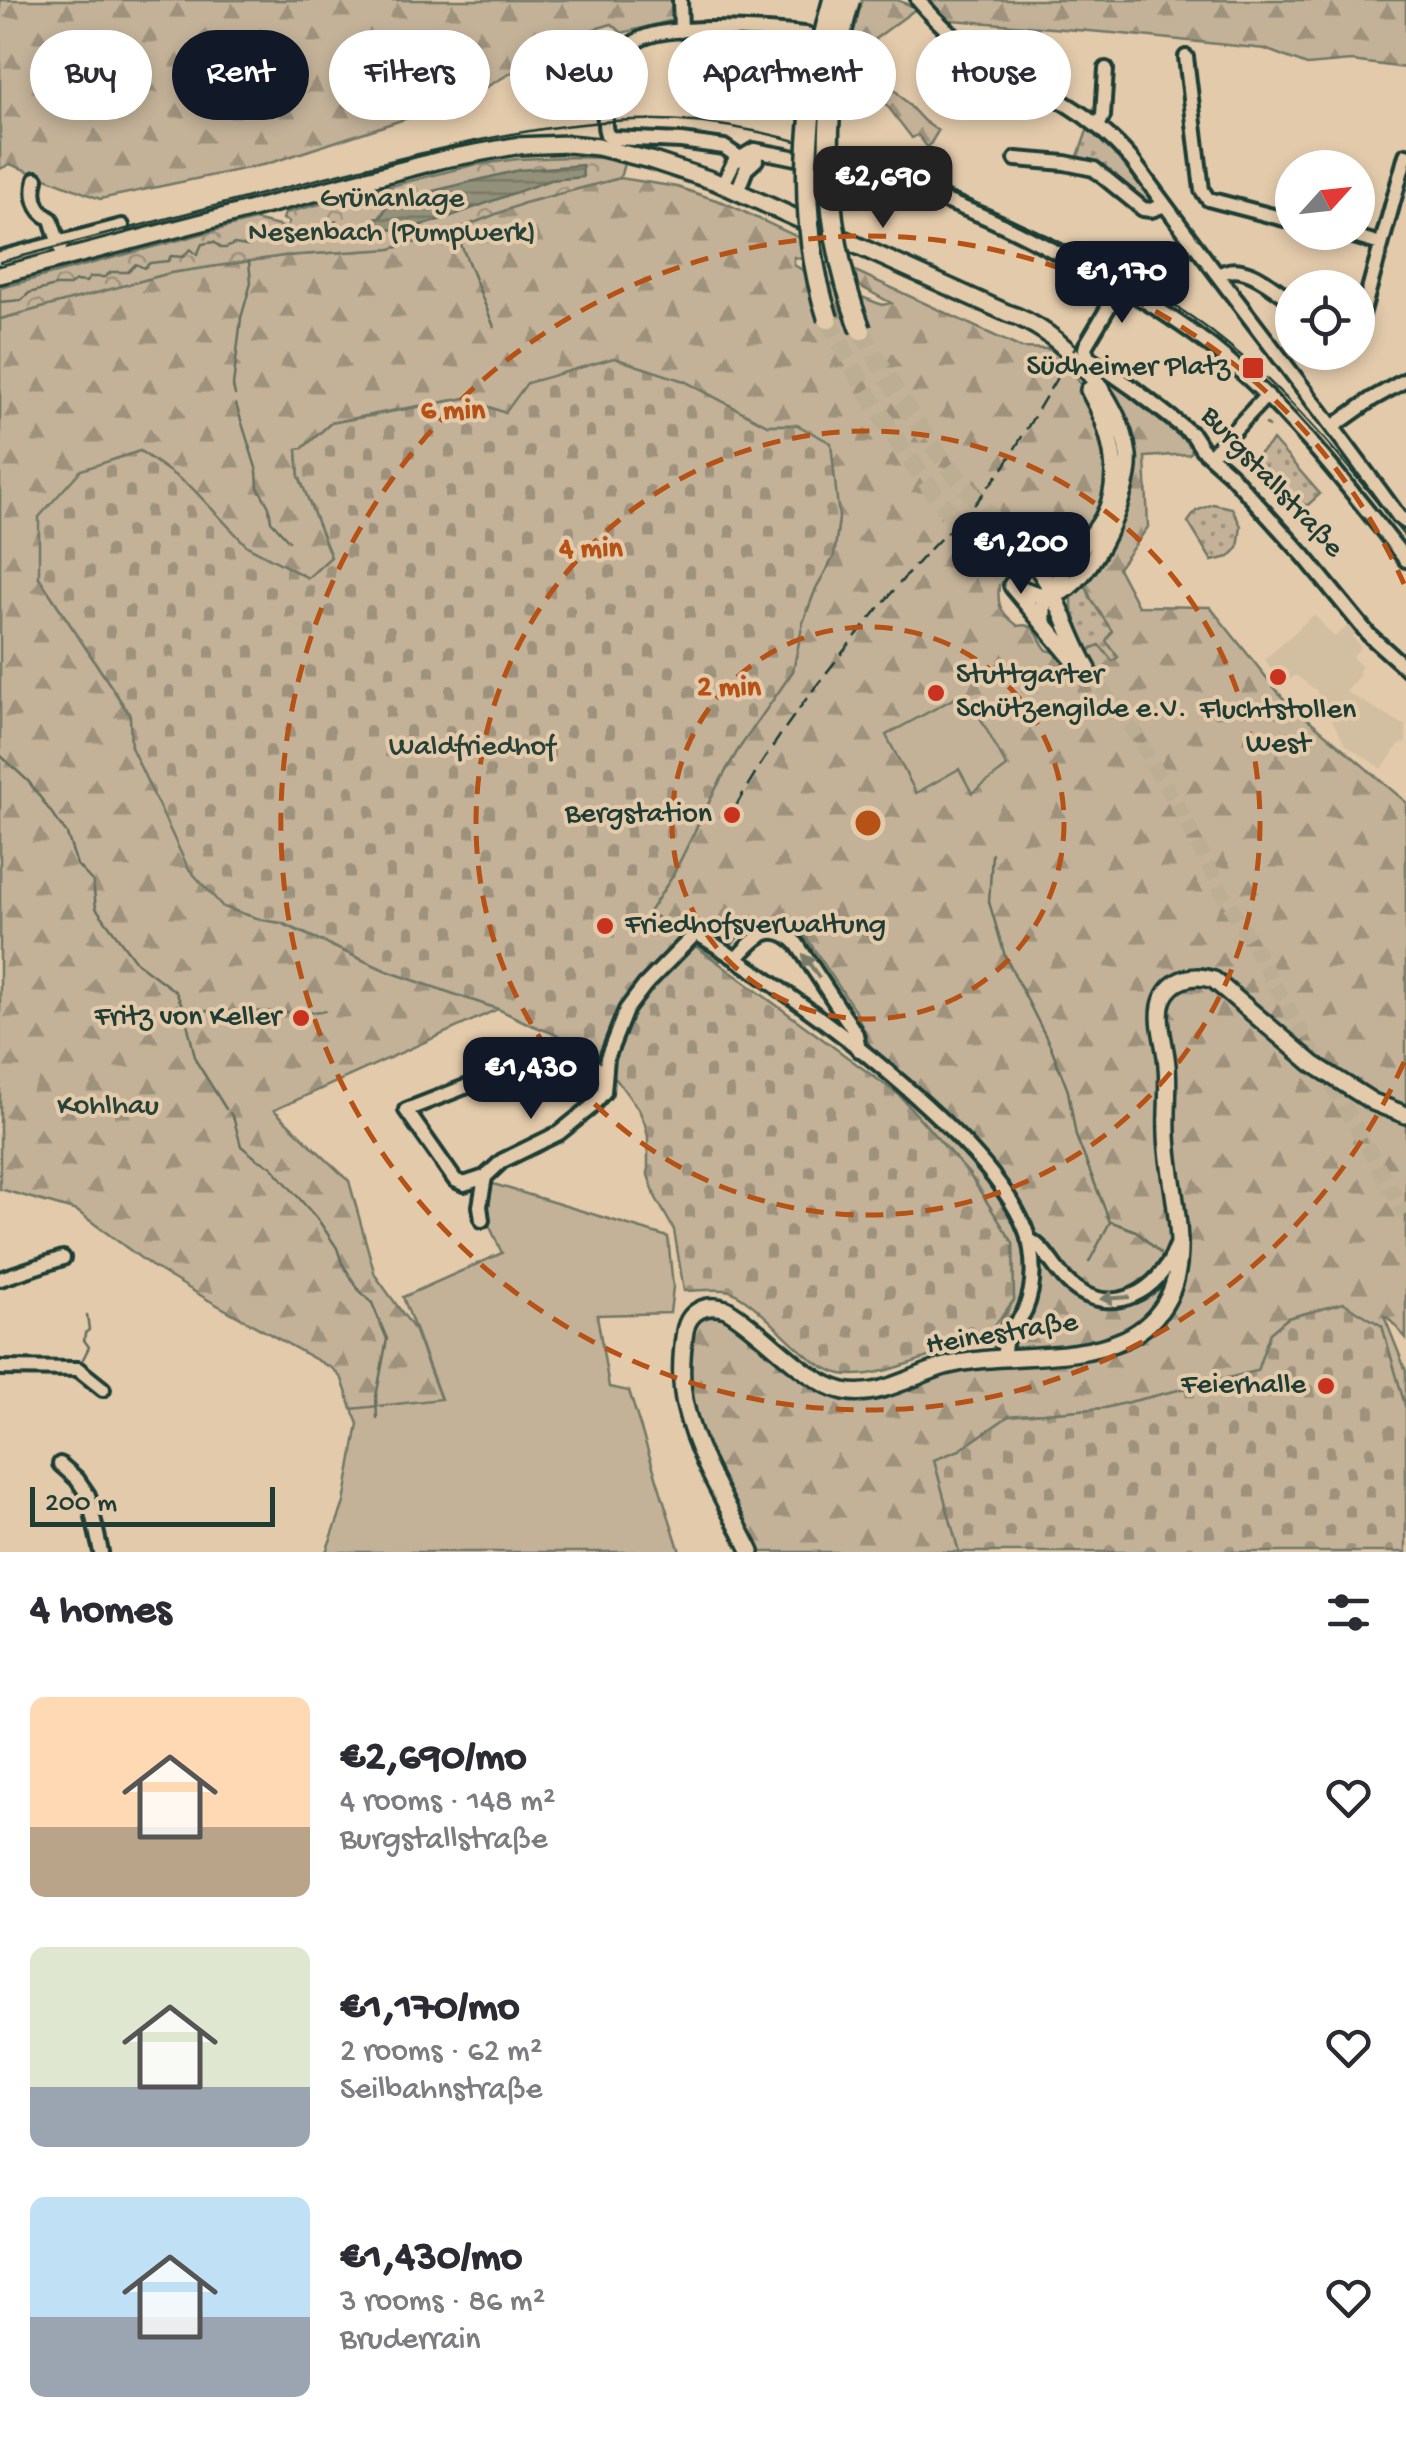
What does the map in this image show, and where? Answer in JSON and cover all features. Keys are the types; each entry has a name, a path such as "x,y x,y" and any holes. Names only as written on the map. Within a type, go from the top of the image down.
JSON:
{"highway":[{"path":"828,319 814,261 808,178 812,96 833,0"},
{"path":"850,0 838,45 831,98 829,175 841,267 861,330"}],"main road":[{"path":"0,278 56,251 475,152 568,144 598,147 664,164 730,188 1021,317 1052,336 1086,370 1124,436 1128,467 1118,508 1105,538 1072,585 1066,622"},
{"path":"0,278 466,160 551,150 616,153"},
{"path":"1008,313 1048,341 1073,366 1097,404 1110,438 1113,466 1109,503 1098,526 1068,562 1054,568 1032,559 1050,592 1066,622 1086,670 1009,582 1050,592 1072,585"},
{"path":"1043,622 1050,592 1068,562"},
{"name":"Heinestraße","path":"750,1552 686,1409 683,1349 687,1323 695,1312 711,1306 726,1309 811,1375 846,1392 873,1391 949,1365 1100,1347 1139,1331 1158,1314 1172,1292 1178,1267 1179,1240 1167,1134 1167,1066 1160,1013 1166,993 1181,980 1199,976 1220,983 1313,1064 1373,1102 1406,1115"}],"street":[{"path":"680,0 681,30"},
{"path":"918,0 936,21 975,53 999,70 1066,104 1098,126 1132,160 1406,522"},
{"path":"718,30 765,30"},
{"path":"668,32 641,38 620,58 605,116 605,131 612,138 724,147 744,161"},
{"path":"1186,57 1202,190 1208,199 1275,216"},
{"path":"1098,126 1103,116 1106,69"},
{"path":"730,188 734,162 783,155 864,173 958,206 1120,286 1177,320 1267,395 1340,474 1405,557"},
{"path":"1375,270 1406,156"},
{"path":"1016,158 1094,169 1143,210 1164,205"},
{"path":"36,179 35,199 41,214 51,219 56,251"},
{"path":"0,258 56,251 122,226"},
{"path":"1375,242 1382,244"},
{"path":"1219,275 1236,270 1275,290"},
{"name":"Burgstallstraße","path":"1120,286 1085,349 1088,357 1194,435 1304,556 1369,635 1406,668"},
{"path":"1334,426 1406,380"},
{"path":"1210,456 1267,395"},
{"path":"605,1076 574,1048 406,1110 460,1184 485,1177 502,1161 559,1133 604,1092 614,1037 626,1010 696,932 860,1050 965,1142 1019,1214 1028,1239 1032,1279 1030,1296 1018,1323 1004,1340 1004,1358"},
{"path":"737,958 757,936 769,932 786,934 856,1034 860,1050"},
{"path":"482,1220 485,1177"},
{"path":"1028,1239 1044,1251 1074,1288 1104,1299 1132,1296 1152,1285 1170,1263 1179,1240"},
{"path":"0,1279 63,1258"},
{"path":"0,1368 78,1369 103,1389"},
{"path":"60,1464 88,1495 101,1552"}],"shaded area":[{"path":"582,165 583,177 550,180 407,229 378,230 375,218 382,216 388,202 519,170"},
{"path":"1314,615 1334,637 1351,624 1357,632 1352,637 1361,647 1352,657 1362,667 1346,692 1406,726 1406,742 1398,746 1382,769 1346,745 1316,690 1295,675 1281,685 1265,659"}],"green space":[{"path":"0,0 674,0 674,20 634,30 619,30 612,24 591,30 510,30 510,74 490,85 490,30 329,30 329,120 402,120 267,164 100,199 10,164 0,169"},
{"path":"862,0 897,0 917,8 887,30 854,30"},
{"path":"927,0 1406,0 1406,68 1351,61 1307,65 1265,49 1113,33 952,20 949,24"},
{"path":"896,91 916,112 916,120 923,120 938,131 928,148 918,135 912,138 896,117"},
{"path":"1088,128 1123,163 1152,201 1140,203 1099,165 1077,159"},
{"name":"Grünanlage Nesenbach (Pumpwerk)","path":"570,157 625,160 620,178 524,203 443,235 390,249 283,256 170,273 0,319 0,288 254,220 287,228 285,213 469,166"},
{"name":"Kohlhau","path":"620,178 677,187 725,203 802,239 805,260 794,257 794,265 806,272 816,309 825,319 834,319 836,313 827,282 837,286 845,316 855,328 857,295 882,305 891,303 854,283 851,269 1021,348 1049,349 1062,358 1104,429 1107,478 1102,501 1068,550 1053,557 1030,552 1016,561 1000,577 999,600 1011,621 1033,629 1047,650 1082,675 1092,667 1092,648 1099,645 1113,661 1118,657 1106,641 1112,631 1085,584 1107,552 1123,518 1132,494 1134,469 1096,375 1101,374 1194,448 1189,454 1145,457 1148,527 1118,568 1138,606 1210,607 1282,697 1406,802 1406,1338 1384,1316 1406,1371 1406,1409 1382,1326 1343,1303 1288,1318 1270,1333 1257,1371 1105,1408 1009,1416 960,1450 934,1460 959,1552 755,1552 693,1430 685,1330 711,1306 846,1392 945,1364 994,1367 993,1335 1014,1300 1013,1243 969,1174 899,1095 901,1081 872,1051 856,1012 800,928 753,917 719,962 649,912 672,877 738,750 793,671 803,622 834,556 839,518 797,425 767,425 684,381 505,413 466,398 331,423 297,449 299,476 331,557 308,578 247,546 191,487 39,577 130,715 131,747 223,907 281,923 387,971 498,1009 274,1110 349,1181 375,1275 414,1329 441,1400 352,1409 342,1379 333,1369 150,1265 77,1211 0,1189 0,319 170,273 283,256 390,249 443,235 524,203"},
{"name":"Waldfriedhof","path":"614,358 684,381 767,425 797,425 831,443 839,518 834,556 803,622 793,671 738,750 672,877 649,912 899,1095 969,1174 1013,1243 1014,1300 991,1330 969,1334 969,1343 888,1370 855,1375 828,1370 735,1293 684,1291 674,1230 648,1175 648,1137 639,1110 610,1071 575,1042 498,1009 387,971 282,923 223,907 188,868 131,747 130,715 39,577 39,517 81,470 140,451 191,487 247,546 308,578 331,557 299,476 297,449 331,423 466,398 505,413 527,383"},
{"path":"1273,440 1320,494 1299,513 1252,461"},
{"path":"1130,489 1132,494 1119,529 1086,584 1112,631 1118,657 1113,661 1092,648 1089,653 1080,642 1072,597"},
{"path":"1213,504 1232,508 1241,526 1238,548 1229,557 1212,561 1188,522 1196,511"},
{"path":"966,692 1007,767 972,793 959,769 916,793 886,735"},
{"path":"490,1183 668,1237 673,1287 670,1313 597,1315 609,1387 629,1391 680,1552 326,1552 344,1503 358,1424 352,1409 441,1399 403,1297 502,1253 485,1216"},
{"path":"1344,1303 1382,1326 1406,1409 1406,1552 959,1552 934,1460 960,1450 1009,1416 1105,1408 1257,1371 1270,1333 1288,1318"}],"waterway":[{"path":"0,302 22,300 29,293 86,282 90,277 105,277 111,272 128,272 136,264 144,268 150,263 168,261 171,256 183,257 190,249 197,255 202,244 214,242 226,248 265,239 310,240 315,234 327,232 336,221"},
{"path":"456,232 494,327"},
{"path":"235,395 241,318 251,283 249,261"},
{"path":"236,404 271,521 289,541"},
{"path":"1266,424 1269,427"},
{"path":"0,755 29,782 67,834 77,865 93,882 96,908 136,962 176,992 196,1061 226,1109"},
{"path":"992,854 989,902 1005,956 1051,1047 1068,1091 1076,1136 1110,1222 1089,1262"},
{"path":"193,1011 288,1012"},
{"path":"301,1013 325,1011"},
{"path":"230,1113 241,1146 271,1166 319,1221 358,1289 372,1303 387,1339 376,1397 377,1418"},
{"path":"1112,1222 1136,1231 1160,1253"},
{"path":"83,1359 89,1347 84,1340 89,1330 87,1315"}],"tunnel":[{"path":"828,319 908,456 955,520 1007,580"},
{"path":"861,330 937,451 1030,558"},
{"path":"1088,669 1136,736 1181,812 1217,883 1406,1215"}],"tram line":[{"path":"0,262 385,162 508,135 633,120 696,122 758,132 848,156 974,202 1066,245 1168,302 1226,343 1275,387 1343,460 1406,538"}],"railway":[{"path":"960,523 1004,467 1097,310"},
{"path":"736,806 778,738 826,673 912,569 969,512"}],"place":[{"name":"Südheimer Platz","path":"1253,368"},
{"name":"Fluchtstollen West","path":"1278,677"},
{"name":"Stuttgarter Schützengilde e.V.","path":"936,693"},
{"name":"Bergstation","path":"732,815"},
{"name":"Friedhofsverwaltung","path":"605,926"},
{"name":"Fritz von Keller","path":"301,1018"},
{"name":"Feierhalle","path":"1326,1386"}]}
